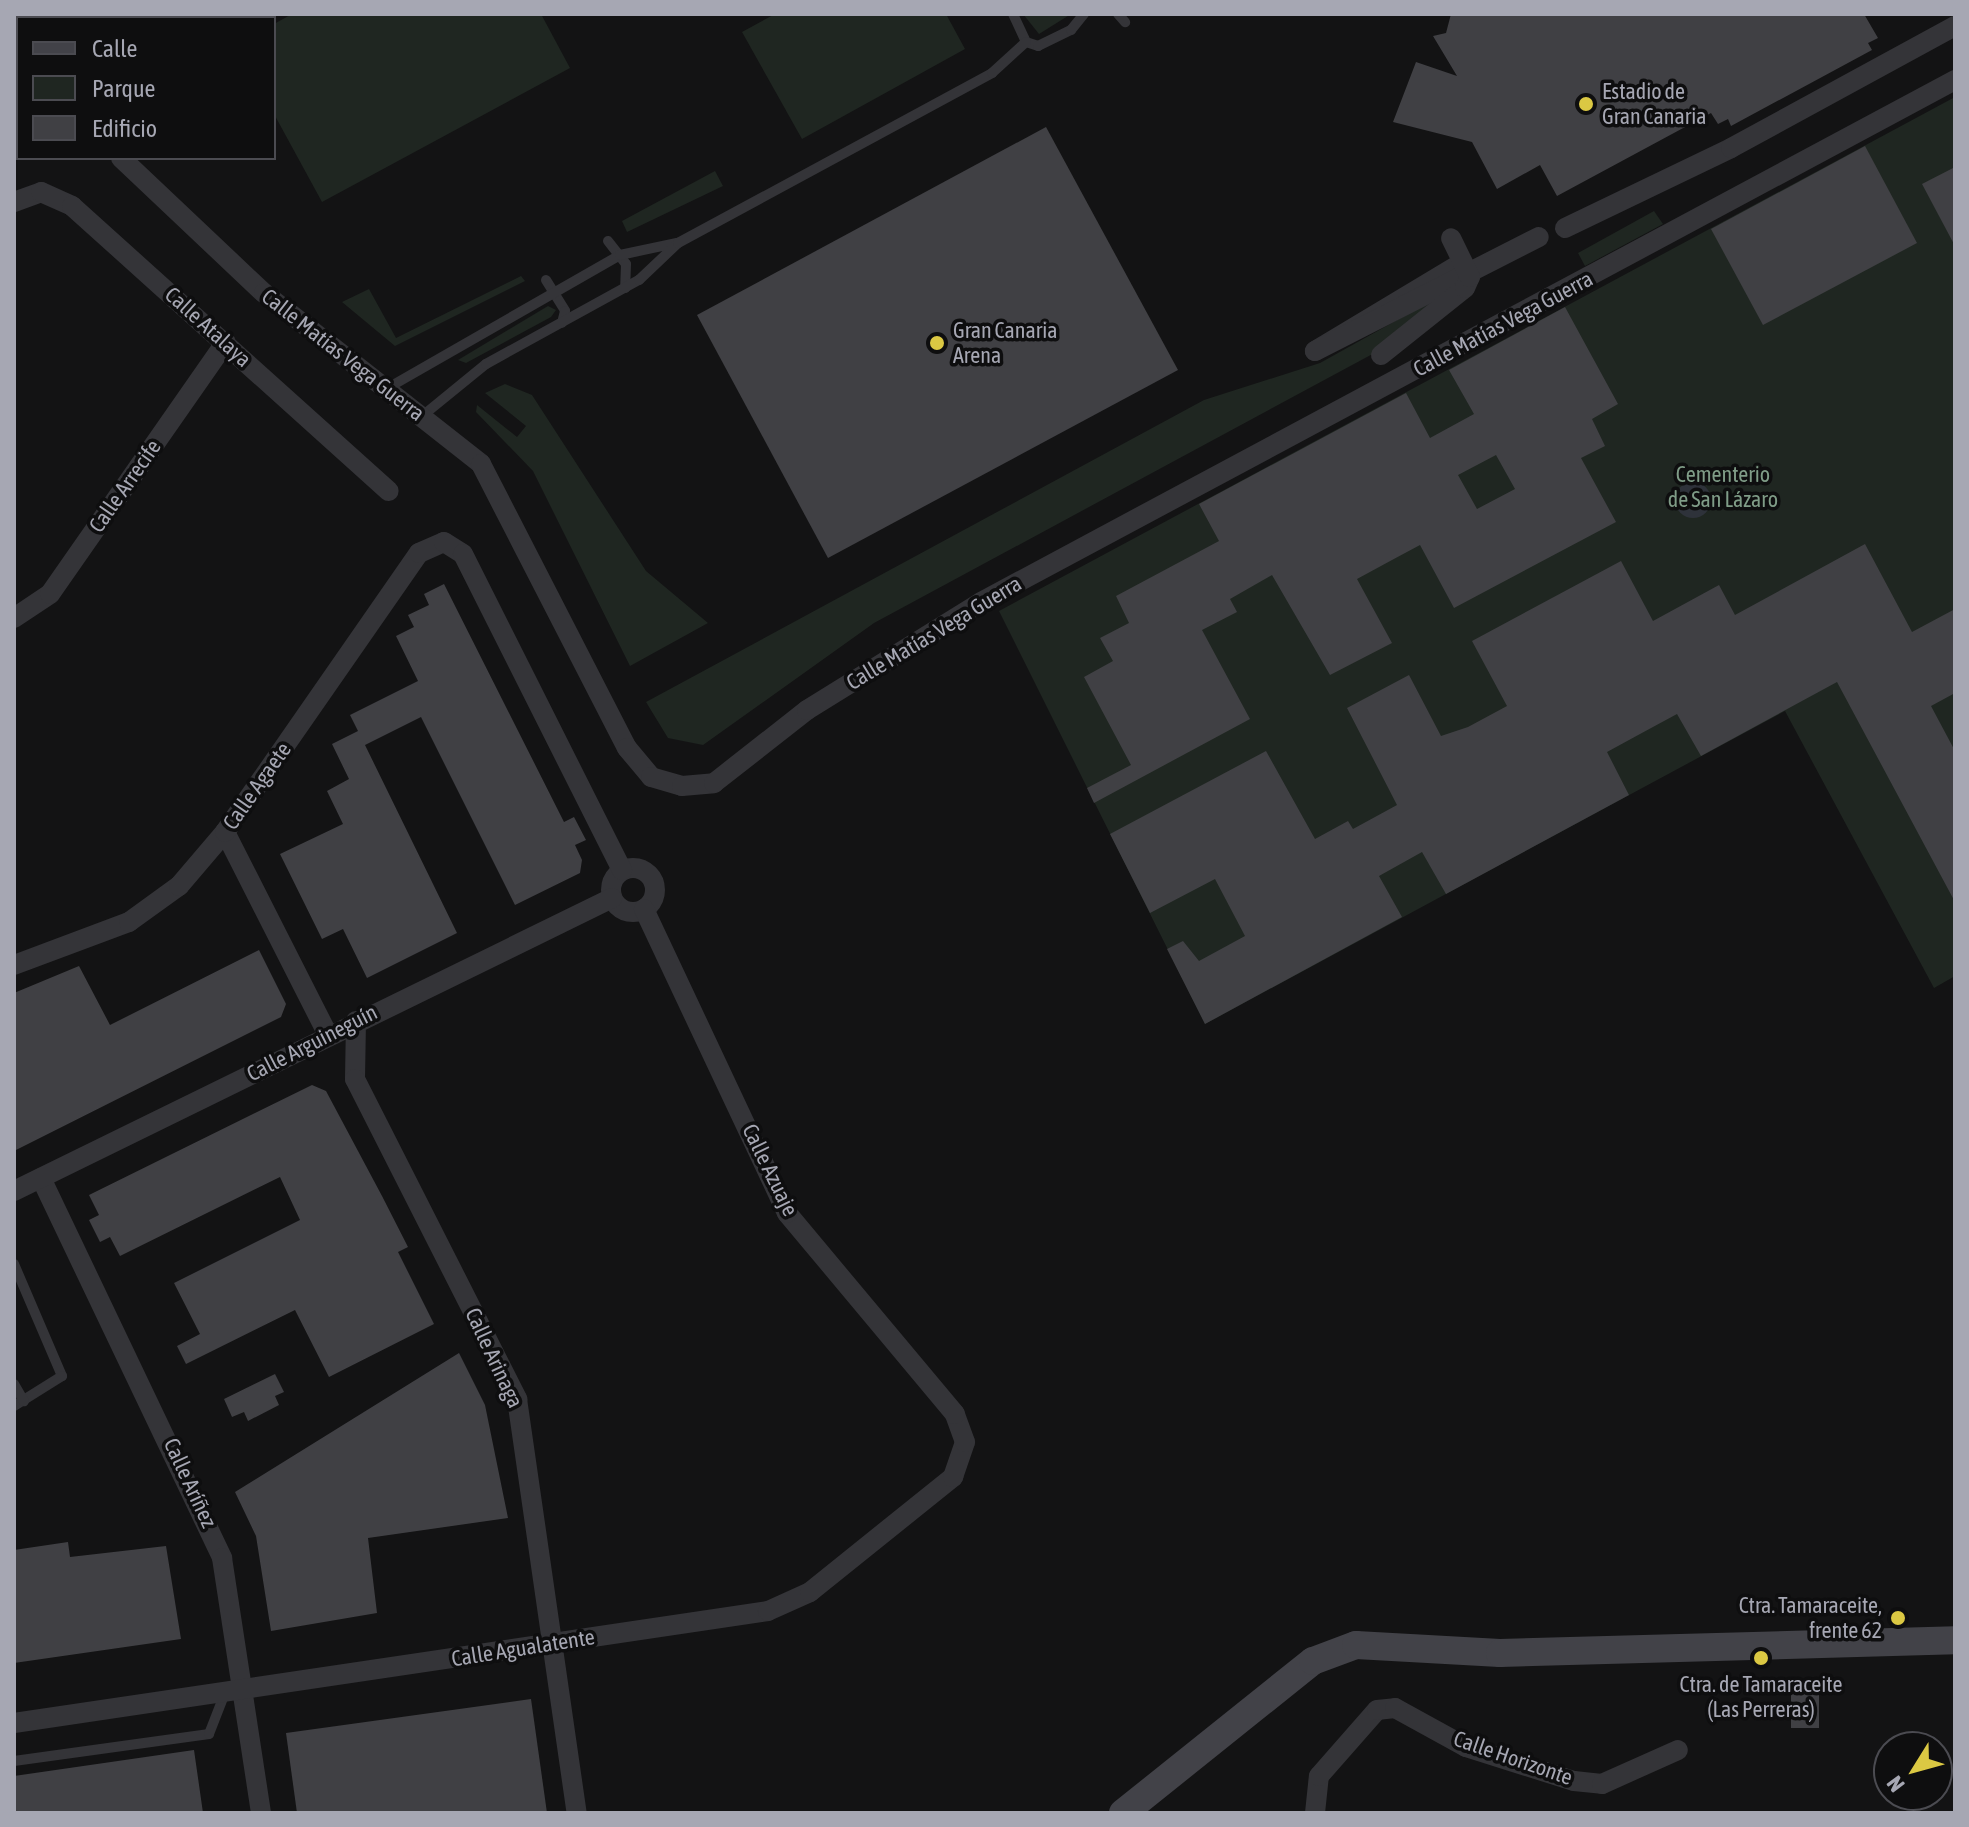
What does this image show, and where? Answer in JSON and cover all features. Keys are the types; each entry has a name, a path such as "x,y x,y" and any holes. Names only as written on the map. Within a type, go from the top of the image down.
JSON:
{"main road":[{"path":"1123,1813 1313,1661 1356,1645 1500,1653 1955,1640"}],"street":[{"path":"1565,228 1731,148 1955,26"},
{"name":"Calle Matías Vega Guerra","path":"123,160 264,293 481,464 501,492 627,748 651,777 682,786 714,783 807,710 981,602 1955,80"},
{"name":"Calle Atalaya","path":"14,202 41,192 72,206 389,491"},
{"path":"1464,271 1315,351 1464,271 1539,237"},
{"path":"1451,238 1464,271"},
{"path":"1381,355 1464,271"},
{"name":"Calle Arrecife","path":"14,618 50,594 226,342"},
{"name":"Calle Agaete","path":"14,965 129,922 179,886 225,832 419,553 444,542 463,554 622,870"},
{"path":"225,832 328,1035"},
{"path":"642,869 652,879 653,899 644,909 622,909 612,898 622,870 642,869"},
{"name":"Calle Arguineguín","path":"14,1191 612,898"},
{"name":"Calle Azuaje","path":"644,909 787,1213 955,1414 965,1442"},
{"name":"Calle Arinaga","path":"356,1021 355,1079 517,1399 556,1643 577,1813"},
{"name":"Calle Aríñez","path":"41,1178 206,1512 222,1558 234,1692 261,1813"},
{"name":"Calle Agualatente","path":"14,1723 768,1611 810,1592 953,1477 965,1442"},
{"name":"Calle Horizonte","path":"1315,1813 1319,1776 1377,1710 1395,1708 1466,1747 1574,1781 1602,1784 1678,1750"}],"lane":[{"path":"1013,14 1026,42"},
{"path":"421,417 456,384 625,289 678,243 992,73 1026,42 1054,42 1084,14"},
{"path":"608,241 620,255 630,276 625,289"},
{"path":"386,389 620,255 678,243"},
{"path":"546,280 565,311 562,323"},
{"path":"14,1264 62,1376 19,1404 14,1384"},
{"path":"14,1761 209,1734 234,1692"}],"green space":[{"path":"292,14 541,14 570,68 322,202 276,118 276,23"},
{"path":"775,14 946,14 965,49 802,139 742,32"},
{"path":"1023,14 1071,14 1039,34"},
{"name":"Cementerio de San Lázaro","path":"1955,97 1955,976 1934,988 1785,711 1205,1024 999,611"},
{"path":"715,171 723,186 627,232 622,221"},
{"path":"1654,211 1663,224 1585,266 1578,253"},
{"path":"521,276 525,281 395,346 342,302 369,289 396,338"},
{"path":"1435,299 1380,350 874,623 703,745 668,738 646,702 1204,400 1320,363"},
{"path":"548,306 556,310 551,317 466,363 458,360"},
{"path":"505,384 532,395 646,571 708,623 630,666 533,471 476,412 477,405 517,437 526,426 485,393"}],"shaded area":[{"path":"1693,482 1706,487 1711,500 1706,513 1693,518 1680,513 1675,500 1680,487"}],"building":[{"name":"Estadio de Gran Canaria","path":"1451,14 1864,14 1878,38 1868,43 1872,50 1731,126 1728,119 1718,124 1711,113 1557,196 1540,165 1497,189 1472,142 1393,122 1416,62 1457,76 1433,36 1446,33"},
{"name":"Gran Canaria Arena","path":"1046,127 1178,370 828,558 697,315"},
{"path":"1865,146 1917,243 1763,325 1711,229"},
{"path":"1955,167 1955,246 1922,184"},
{"path":"1565,307 1618,404 1592,419 1605,446 1581,458 1616,522 1454,608 1420,545 1357,579 1392,643 1330,675 1272,575 1230,599 1237,612 1202,630 1250,719 1094,803 1087,788 1131,765 1084,677 1113,661 1100,638 1129,623 1116,596 1219,541 1199,504 1406,393 1430,438 1474,414 1449,370","holes":["1496,455 1515,489 1477,509 1458,475"]},
{"path":"1865,544 1912,632 1955,609 1955,693 1931,706 1955,751 1955,902 1837,682 1701,756 1677,714 1640,734 1607,752 1629,795 1446,894 1422,852 1379,876 1402,917 1205,1024 1167,949 1183,941 1199,961 1245,936 1215,879 1150,913 1110,834 1266,751 1315,839 1348,821 1353,829 1397,805 1347,708 1409,675 1441,736 1468,727 1507,706 1472,641 1621,561 1653,621 1719,585 1735,615"},
{"path":"444,584 564,822 574,817 586,840 575,845 582,860 580,873 515,905 421,717 365,745 457,933 367,978 343,929 322,939 280,854 343,824 327,791 349,779 332,744 358,731 350,715 418,681 396,636 414,627 408,615 429,605 424,594"},
{"path":"259,950 286,1004 281,1017 14,1151 14,993 79,966 110,1025"},
{"path":"312,1085 326,1091 382,1196 408,1247 398,1252 434,1324 329,1377 295,1310 186,1364 177,1346 200,1334 174,1283 300,1220 280,1177 120,1256 110,1237 100,1242 89,1220 99,1215 89,1195"},
{"path":"459,1353 485,1405 508,1518 368,1538 377,1613 271,1631 256,1536 235,1492"},
{"path":"275,1374 284,1392 275,1396 279,1405 248,1421 244,1412 232,1417 224,1399"},
{"path":"68,1542 70,1557 166,1546 181,1639 14,1663 14,1550"},
{"path":"1791,1684 1819,1684 1819,1728 1791,1728"},
{"path":"531,1699 547,1813 297,1813 286,1733"},
{"path":"194,1750 203,1813 14,1813 14,1776"}],"place":[{"name":"Estadio de Gran Canaria","path":"1586,104"},
{"name":"Gran Canaria Arena","path":"937,343"},
{"name":"Ctra. Tamaraceite, frente 62","path":"1898,1618"},
{"name":"Ctra. de Tamaraceite (Las Perreras)","path":"1761,1658"}]}
